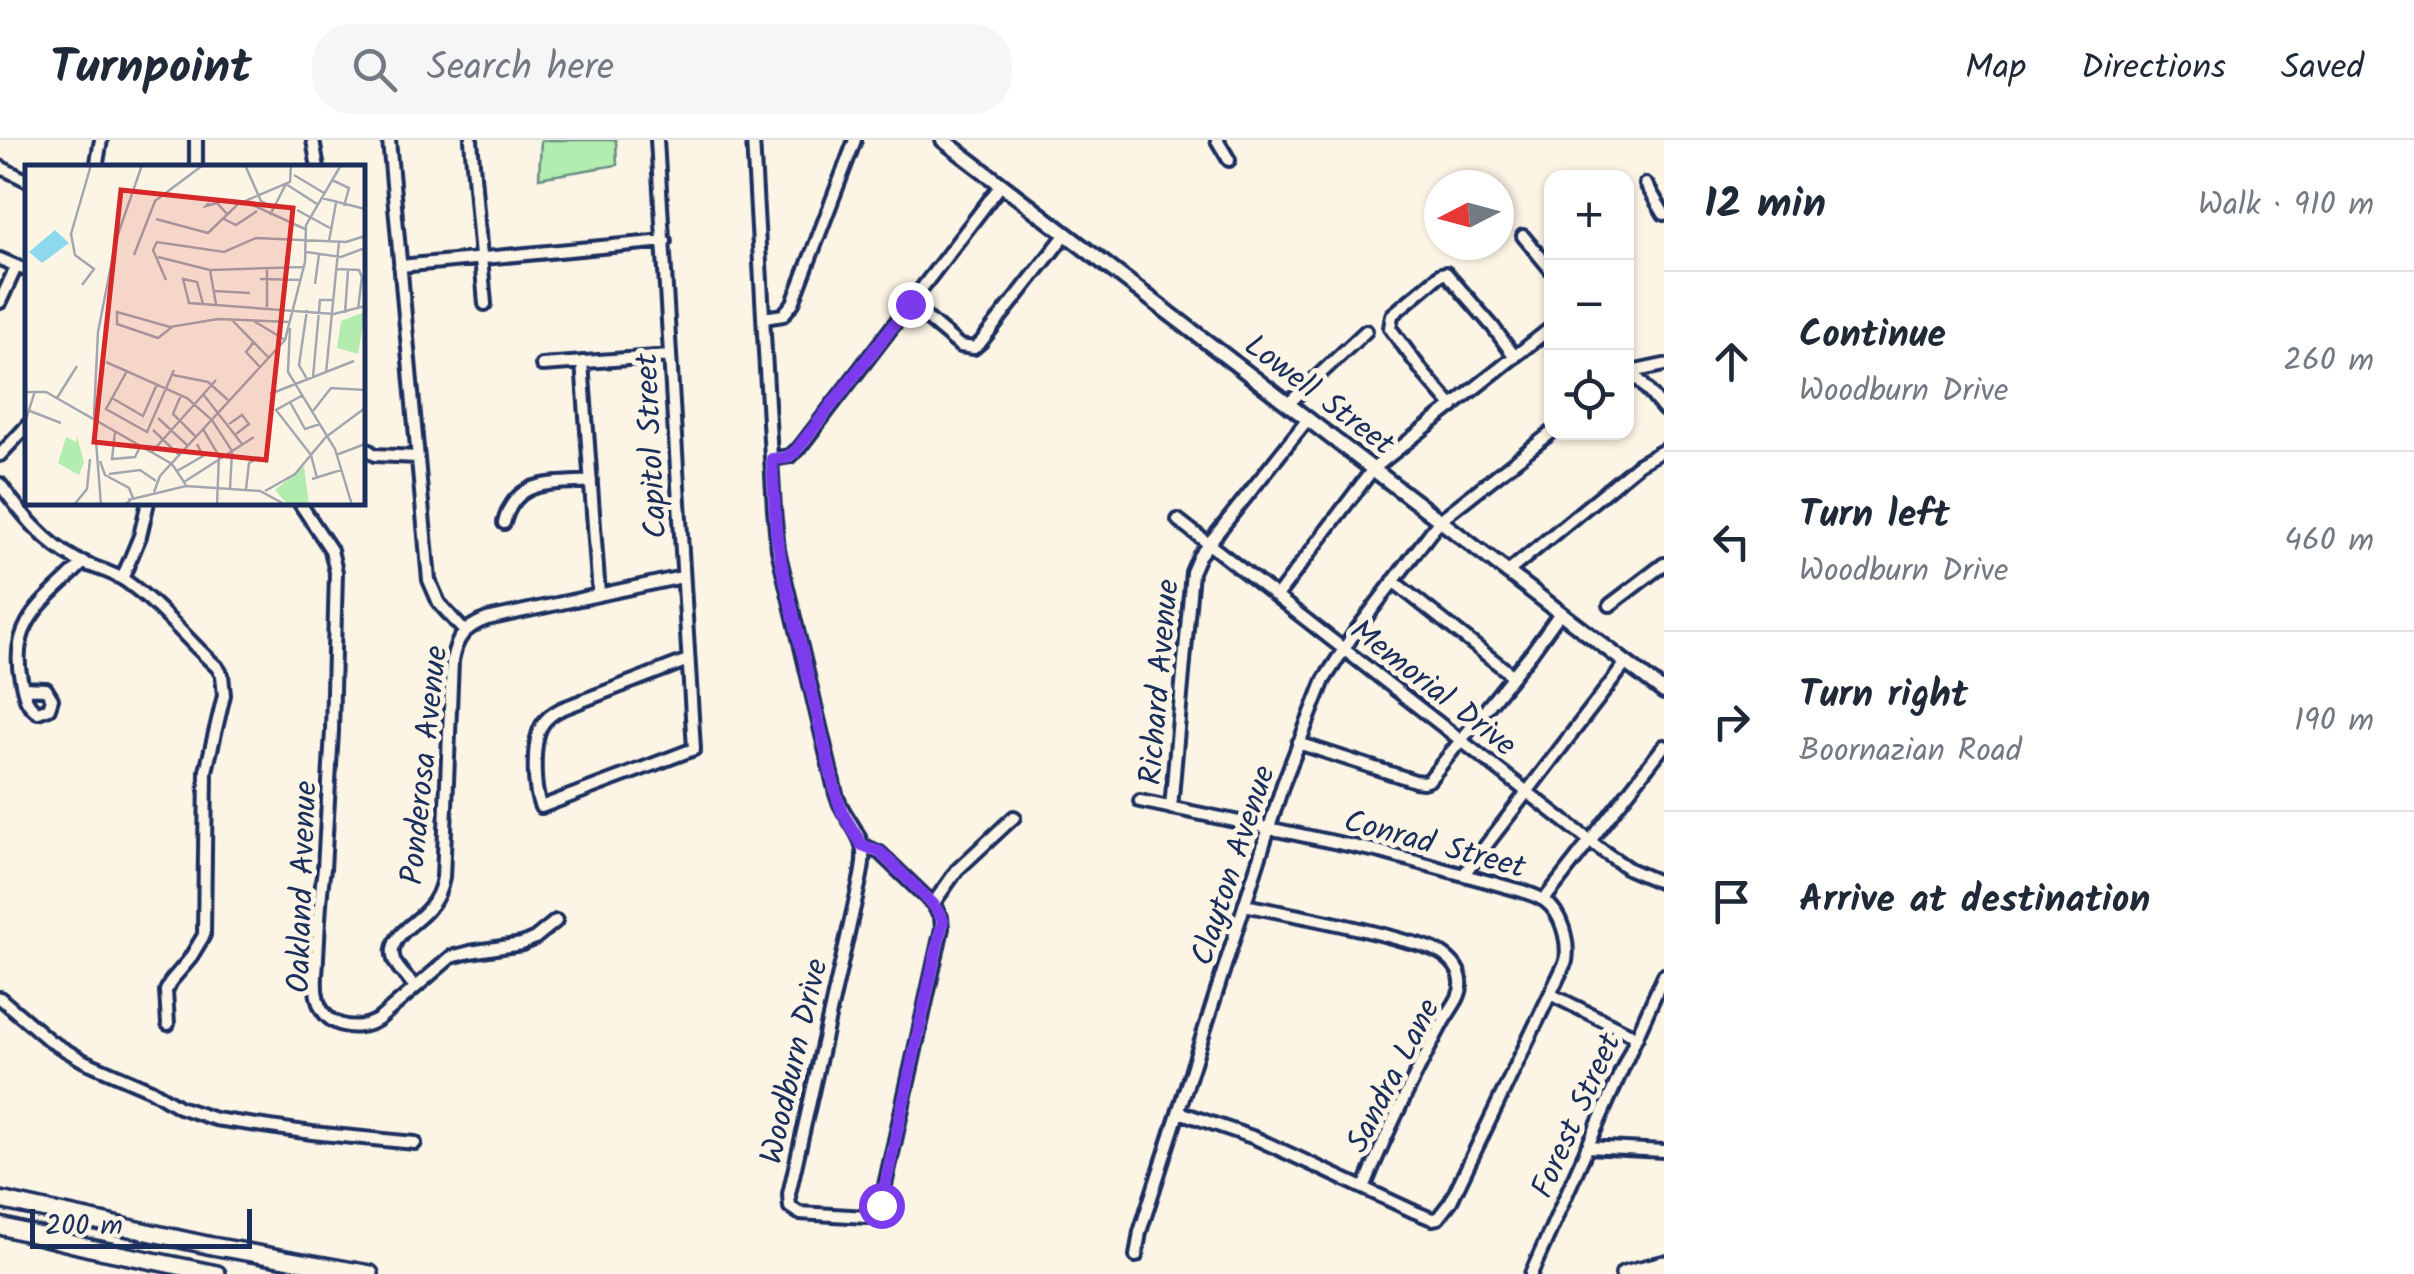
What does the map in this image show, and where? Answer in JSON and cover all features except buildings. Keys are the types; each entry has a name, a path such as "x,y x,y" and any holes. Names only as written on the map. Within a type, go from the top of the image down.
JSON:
{"highway":[{"path":"0,1200 212,1246 370,1274"},
{"path":"0,1226 217,1274"},
{"path":"1624,1274 1664,1264"},
{"path":"1650,1274 1664,1272"}],"main road":[{"name":"Lowell Street","path":"943,140 1664,692"}],"street":[{"path":"97,165 101,140"},
{"path":"313,140 317,165"},
{"path":"389,140 428,580 439,603 464,631"},
{"path":"471,140 485,304"},
{"name":"Capitol Street","path":"657,140 694,749 541,807 537,799 536,742 540,728 550,716 688,660"},
{"path":"753,140 776,531 838,804 862,845 880,852 933,904 957,870 1014,817"},
{"path":"764,318 783,315 794,303 854,140"},
{"path":"1217,140 1229,160"},
{"path":"0,168 25,180"},
{"path":"1646,184 1664,214"},
{"path":"772,459 795,452 1001,185"},
{"path":"910,304 960,346 974,348 1066,234"},
{"path":"1523,236 1544,261"},
{"path":"400,266 665,241"},
{"path":"0,259 22,269 0,302"},
{"path":"1453,406 1390,328 1392,316 1441,274 1446,273 1515,356"},
{"path":"1288,404 1366,331"},
{"path":"1276,596 1373,469 1544,334"},
{"path":"542,365 670,356"},
{"path":"582,362 599,595"},
{"path":"1634,369 1664,365"},
{"path":"1634,377 1664,410"},
{"name":"Richard Avenue","path":"1172,808 1190,582 1195,564 1308,419"},
{"path":"0,455 25,428"},
{"name":"Clayton Avenue","path":"1136,1256 1140,1232 1269,828 1324,680 1343,648 1440,520 1544,438"},
{"path":"365,448 375,455 417,458"},
{"path":"1508,572 1639,464 1664,450"},
{"path":"504,523 516,498 532,486 590,481"},
{"path":"0,484 56,546 122,579 160,610 222,676 224,695 206,771 204,936 170,981 166,991 168,1024"},
{"path":"122,579 140,536 147,505"},
{"name":"Oakland Avenue","path":"301,505 332,550 336,572 332,731 316,997 323,1012 344,1026 356,1028 374,1022 451,957 522,944 556,921"},
{"name":"Memorial Drive","path":"1178,520 1590,841 1629,869 1664,884"},
{"path":"23,688 17,650 23,628 84,562"},
{"path":"1610,606 1664,564"},
{"name":"Ponderosa Avenue","path":"415,986 396,964 393,950 399,936 430,908 443,878 456,643 464,631 487,619 682,577"},
{"path":"1394,581 1512,675"},
{"path":"1298,742 1423,782 1436,773 1560,612"},
{"path":"1464,874 1626,663"},
{"path":"1544,900 1664,746"},
{"name":"Conrad Street","path":"1140,801 1382,852 1522,891 1554,909 1566,940 1566,962 1451,1201 1438,1218 1432,1219 1364,1188"},
{"name":"Woodburn Drive","path":"862,845 859,886 789,1194 789,1204 796,1212 864,1217 880,1208 942,928 942,917 933,904"},
{"name":"Sandra Lane","path":"1245,905 1369,930 1428,948 1453,962 1460,973 1459,996 1408,1090 1364,1188"},
{"name":"Forest Street","path":"1531,1274 1664,976"},
{"path":"1550,994 1636,1037"},
{"path":"0,998 54,1044 151,1090 178,1108 215,1120 415,1143"},
{"path":"1179,1112 1254,1138 1364,1188"},
{"path":"1588,1148 1664,1151"}],"green space":[{"path":"541,140 616,140 617,165 539,178"}],"route":[{"path":"881,1205 943,920 933,904 880,852 862,845 838,804 782,567 772,459 795,452 910,304"}]}
